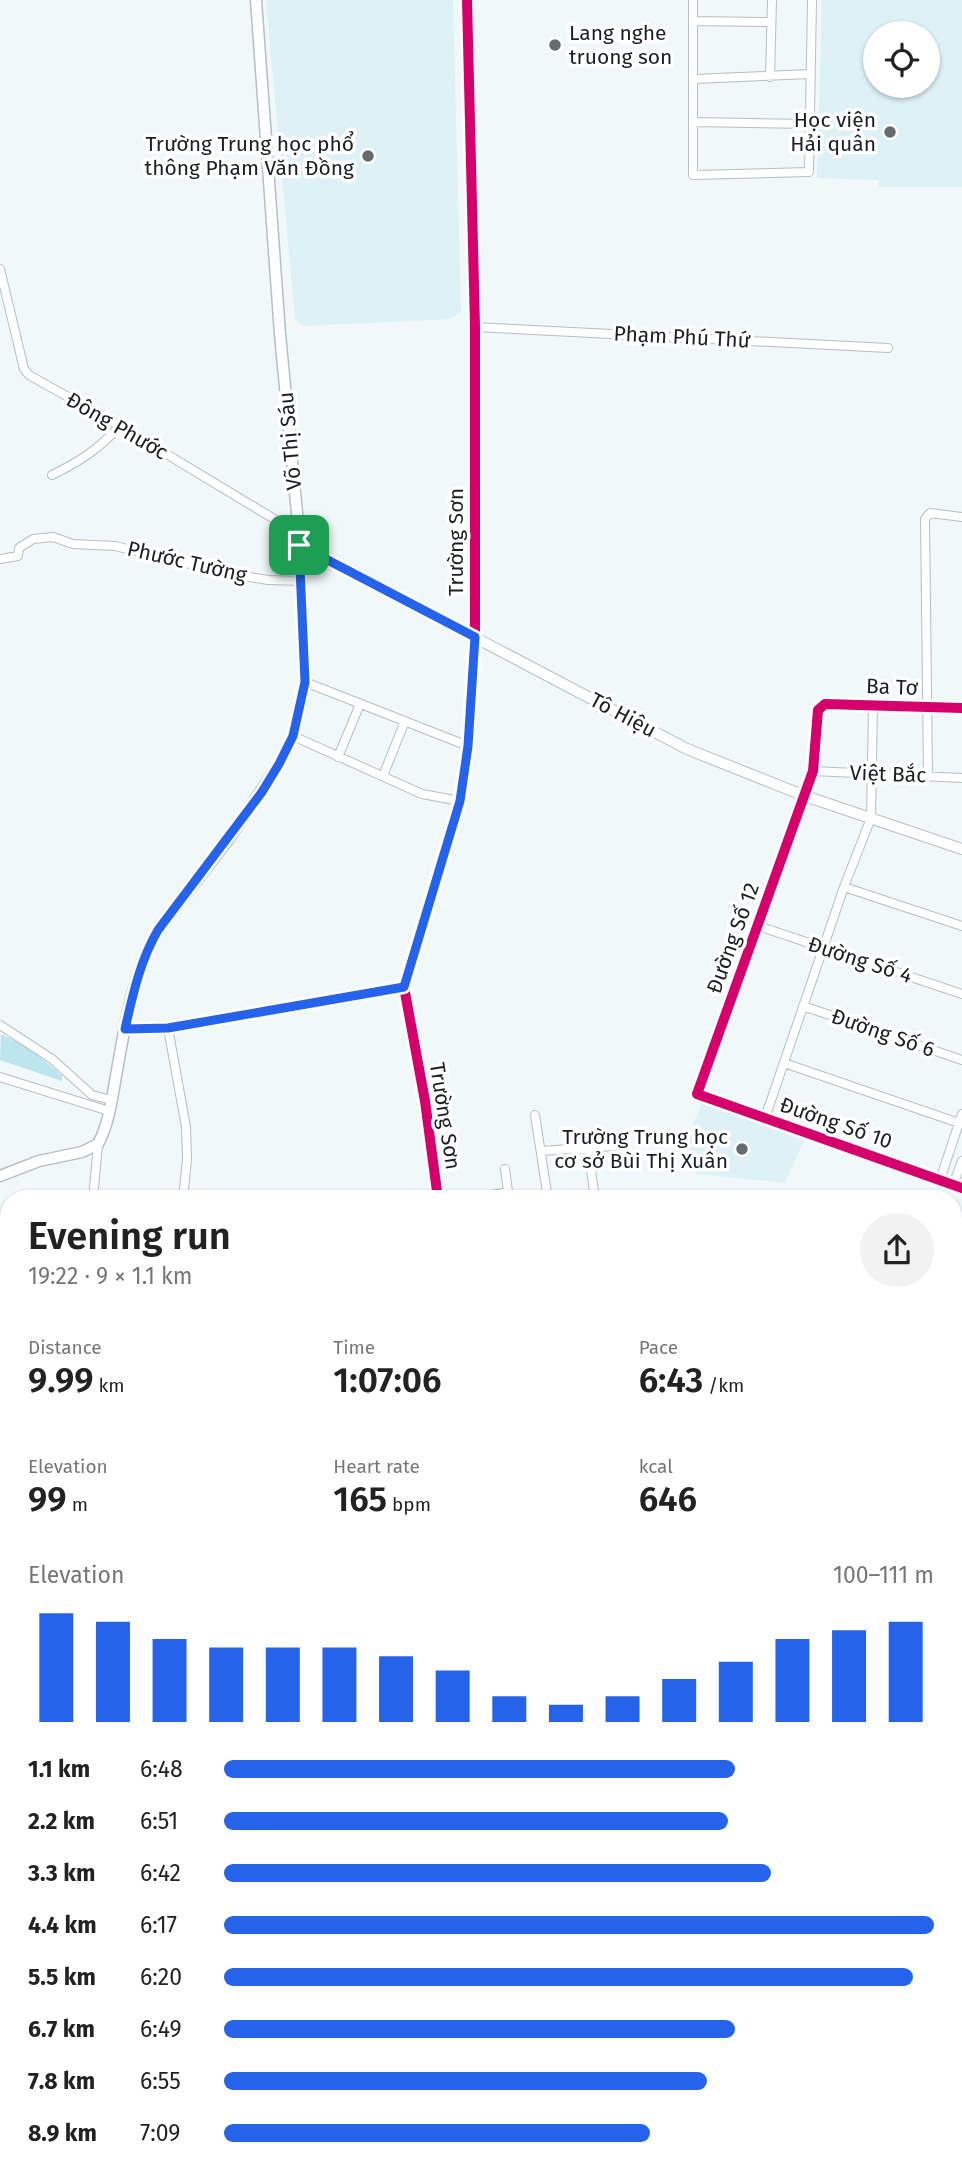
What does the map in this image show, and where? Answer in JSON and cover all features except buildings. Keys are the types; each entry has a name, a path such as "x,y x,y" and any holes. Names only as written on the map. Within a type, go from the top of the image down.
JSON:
{"main road":[{"name":"Võ Thị Sáu","path":"98,1144 110,1105 141,964 148,948 158,930 262,792 279,764 293,736 305,682 299,539 277,294 256,0"},
{"path":"0,1177 39,1161 90,1150 98,1144"}],"street":[{"name":"Trường Sơn","path":"437,1190 425,1101 404,987 460,801 468,746 475,637 475,327 467,0"},
{"path":"693,0 693,174 807,173 811,170 812,0"},
{"path":"770,77 772,0"},
{"path":"693,21 771,22"},
{"path":"693,79 811,74"},
{"path":"694,122 811,124"},
{"name":"Đông Phước","path":"0,269 24,369 29,375 120,426 299,539"},
{"name":"Phạm Phú Thứ","path":"475,327 888,348"},
{"path":"52,475 83,460 120,426"},
{"path":"928,775 925,519 930,513 962,517"},
{"name":"Phước Tường","path":"0,559 18,556 19,548 33,539 53,537 73,544 115,546 231,575 301,580"},
{"name":"Tô Hiệu","path":"299,539 475,637 687,749 804,796 962,849"},
{"path":"305,682 468,746"},
{"path":"338,757 360,704"},
{"name":"Ba Tơ","path":"821,705 962,708"},
{"name":"Đường Số 12","path":"697,1094 813,771 818,710 821,705"},
{"path":"765,1118 844,887 871,818 873,705"},
{"path":"383,776 405,721"},
{"path":"293,736 422,794 460,801"},
{"name":"Việt Bắc","path":"813,771 962,778"},
{"path":"844,887 962,926"},
{"name":"Đường Số 4","path":"758,926 962,993"},
{"path":"125,1029 168,1028 404,987"},
{"name":"Đường Số 6","path":"803,1006 962,1060"},
{"path":"0,1025 52,1059 92,1095 110,1105"},
{"path":"168,1028 186,1127 184,1190"},
{"path":"784,1063 961,1120 940,1180"},
{"path":"0,1077 110,1105"},
{"name":"Đường Số 10","path":"697,1094 958,1186"},
{"path":"535,1115 547,1190"},
{"path":"94,1190 98,1144"},
{"path":"541,1151 614,1146"},
{"path":"588,1148 594,1190"},
{"path":"958,1186 962,1161"},
{"path":"505,1169 507,1190"}],"shaded area":[{"name":"Trường Trung học phổ thông Phạm Văn Đồng","path":"266,0 453,0 461,312 451,319 303,326 295,319"},
{"name":"Học viện Hải quân","path":"822,0 962,0 962,187 879,187 879,180 817,178"},
{"path":"1,1034 27,1047 62,1075 62,1081 0,1060"},
{"name":"Trường Trung học cơ sở Bùi Thị Xuân","path":"703,1100 805,1138 785,1183 698,1174 684,1167 680,1159"}],"cycle path":[{"path":"437,1190 425,1101 404,987 460,801 468,746 475,637 475,327 467,0"},
{"path":"962,708 825,704 818,710 813,771 697,1094 962,1188"}],"place":[{"name":"Lang nghe truong son","path":"555,45"},
{"name":"Học viện Hải quân","path":"890,132"},
{"name":"Trường Trung học phổ thông Phạm Văn Đồng","path":"368,156"},
{"name":"Trường Trung học cơ sở Bùi Thị Xuân","path":"742,1149"}],"route":[{"path":"299,545 475,637 468,746 460,801 404,987 168,1028 125,1029 141,964 158,930 262,792 293,736 305,682 299,545"}]}
